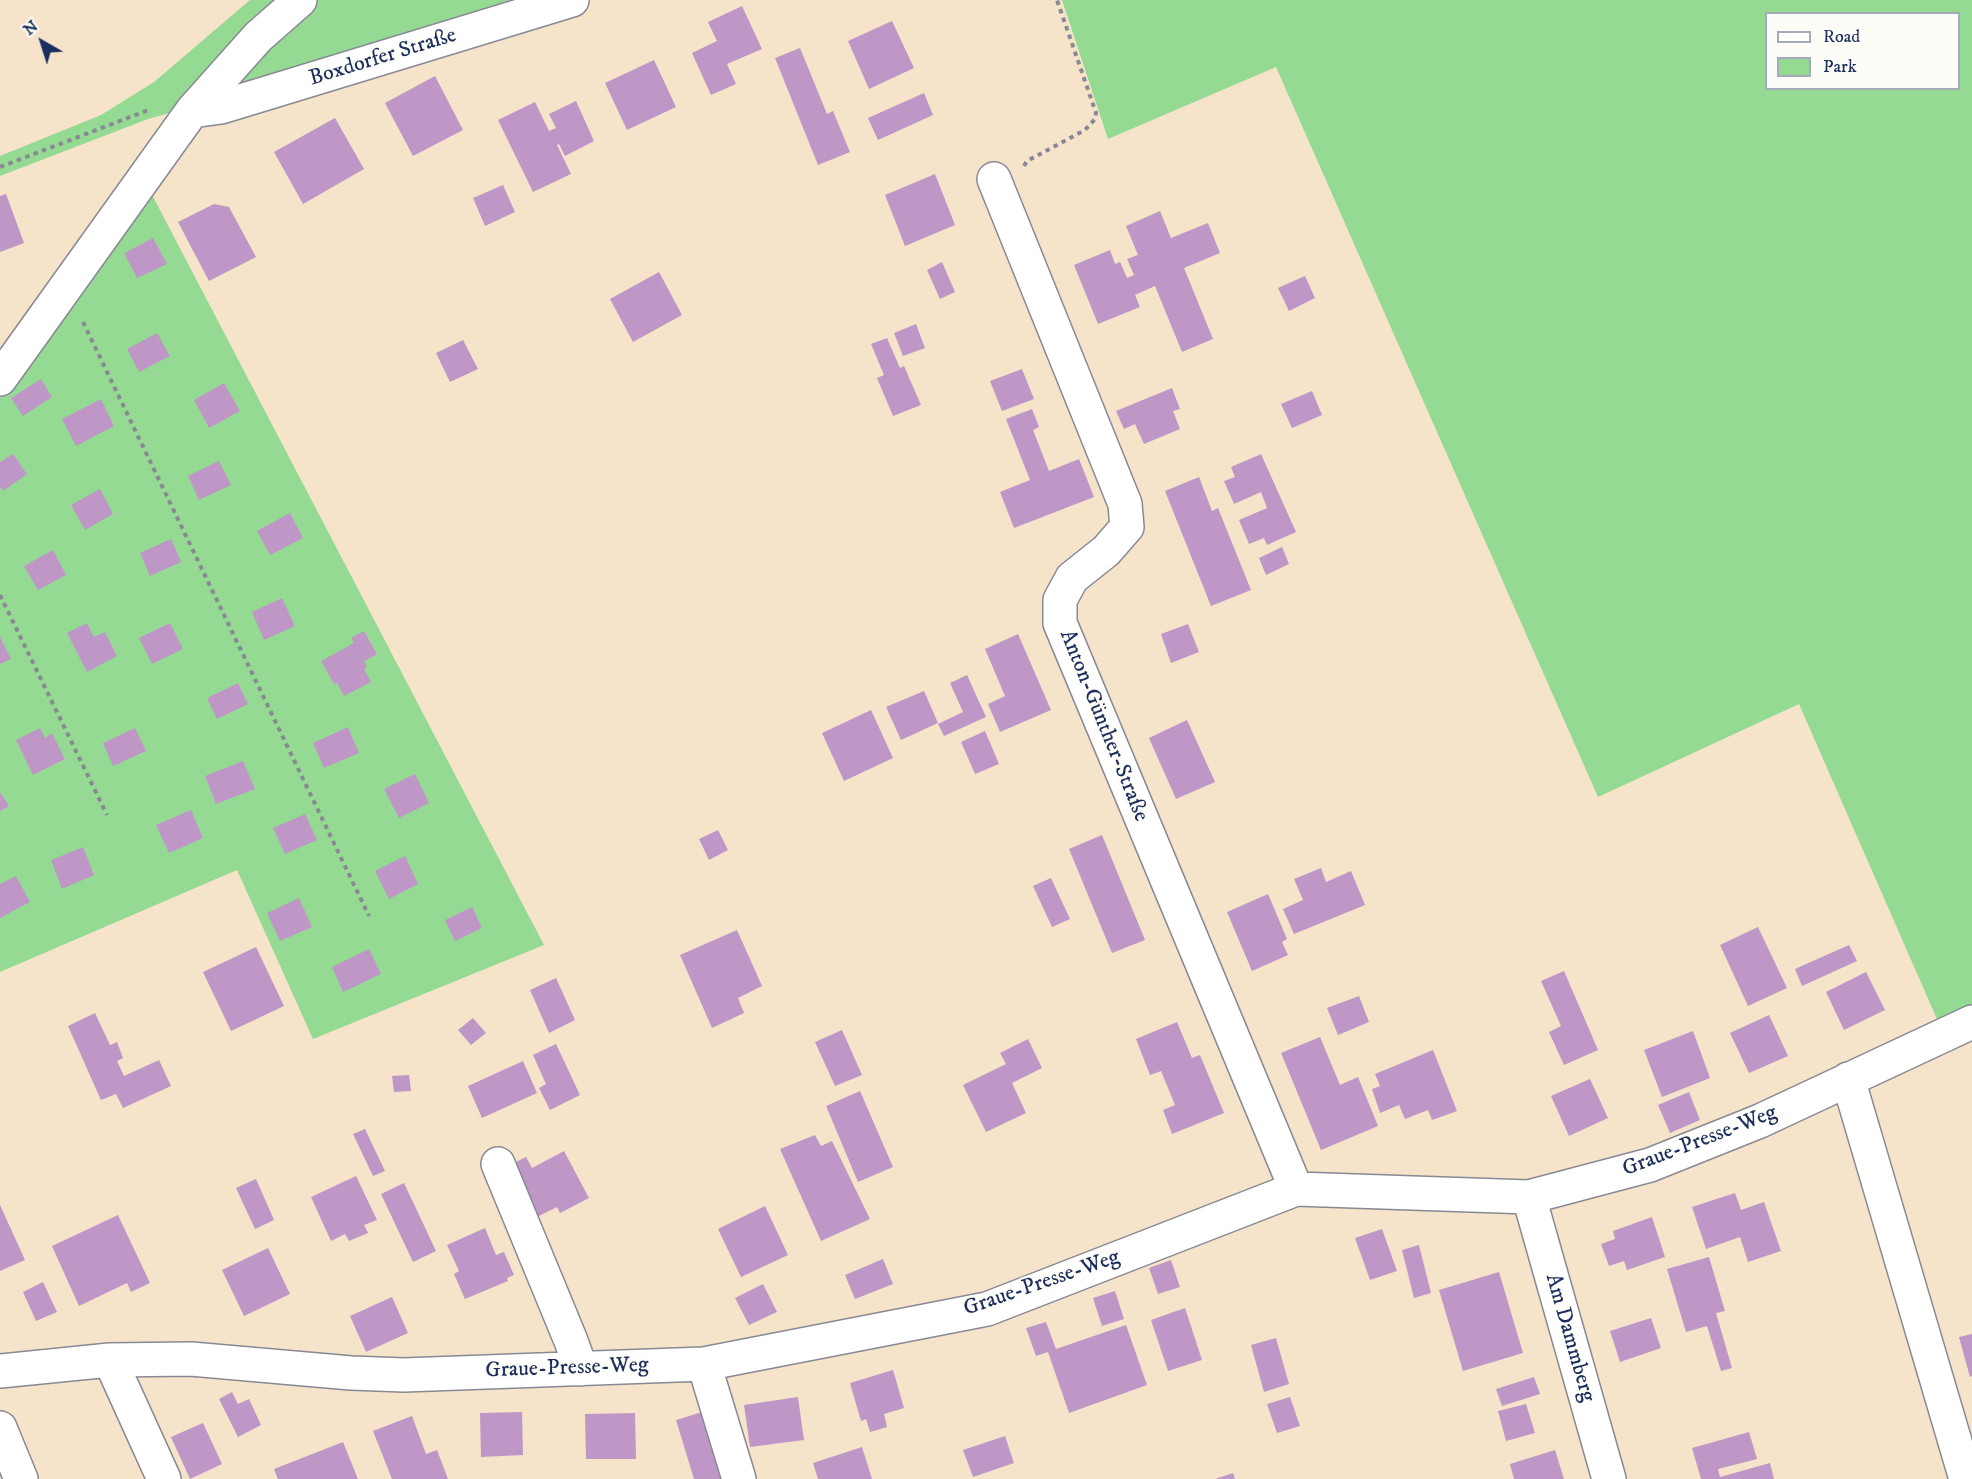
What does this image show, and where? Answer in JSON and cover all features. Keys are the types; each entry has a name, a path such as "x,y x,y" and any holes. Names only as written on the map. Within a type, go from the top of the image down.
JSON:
{"street":[{"path":"0,379 192,111 258,37 300,0"},
{"name":"Boxdorfer Straße","path":"192,111 221,107 569,0"},
{"name":"Anton-Günther-Straße","path":"998,188 1125,504 1127,527 1106,551 1072,578 1060,600 1060,623 1296,1189"},
{"name":"Graue-Presse-Weg","path":"0,1371 111,1360 190,1359 351,1373 404,1375 704,1364 987,1309 1296,1189 1529,1197 1650,1165 1760,1121 1972,1022"},
{"path":"1848,1079 1966,1479"},
{"path":"498,1164 572,1341 581,1369"},
{"name":"Am Dammberg","path":"1529,1197 1610,1479"},
{"path":"111,1360 164,1479"},
{"path":"704,1364 739,1479"},
{"path":"0,1428 21,1479"}],"path":[{"path":"998,188 1027,161 1085,130 1095,119 1096,113 1057,0"},
{"path":"0,167 168,103 192,111"},
{"path":"67,288 369,916"},
{"path":"0,596 107,815"}],"green space":[{"path":"250,0 550,0 553,6 148,119 0,176 0,156 101,115 154,82"},
{"path":"1062,0 1972,0 1972,1031 1947,1042 1799,704 1598,797 1276,67 1108,139"},
{"path":"150,191 544,945 313,1039 237,870 0,972 0,398"}],"building":[{"path":"742,6 762,49 727,64 736,84 711,95 692,53 717,41 708,22"},
{"path":"892,21 914,68 869,89 848,41"},
{"path":"800,48 827,114 833,111 850,152 818,165 775,58"},
{"path":"654,60 676,107 627,130 605,83"},
{"path":"435,76 463,130 413,156 385,103"},
{"path":"924,93 933,115 878,140 868,118"},
{"path":"576,101 594,141 565,156 559,144 557,145 571,174 533,192 498,120 535,102 549,131 556,128 549,114"},
{"path":"335,118 364,169 303,204 274,152"},
{"path":"935,174 955,225 905,246 885,195"},
{"path":"503,185 515,212 485,226 473,198"},
{"path":"6,194 24,243 0,252 0,196"},
{"path":"214,204 229,207 256,257 209,281 178,222"},
{"path":"1160,211 1171,238 1208,223 1220,253 1184,268 1213,339 1182,352 1155,286 1135,295 1140,307 1098,324 1074,265 1110,250 1115,264 1120,262 1127,278 1134,275 1127,259 1138,255 1126,226"},
{"path":"153,238 167,264 137,278 124,253"},
{"path":"942,262 955,292 940,299 927,270"},
{"path":"659,272 682,315 633,342 610,299"},
{"path":"1305,276 1315,298 1289,311 1278,288"},
{"path":"916,324 925,348 903,356 894,333"},
{"path":"157,333 170,356 139,372 127,349"},
{"path":"887,338 900,368 904,366 921,405 893,416 877,378 884,375 871,344"},
{"path":"463,340 478,369 450,382 436,353"},
{"path":"1022,369 1034,399 1002,411 990,381"},
{"path":"41,379 52,397 23,416 11,398"},
{"path":"224,383 240,411 209,428 194,400"},
{"path":"1172,388 1180,409 1173,411 1180,429 1144,444 1135,424 1124,429 1116,411"},
{"path":"1312,391 1322,415 1292,428 1281,404"},
{"path":"101,399 114,426 76,446 62,419"},
{"path":"1032,409 1039,427 1033,430 1049,471 1079,459 1094,497 1014,528 1000,492 1030,480 1006,419"},
{"path":"13,454 27,474 3,491 0,487 0,462"},
{"path":"1261,454 1296,532 1267,545 1264,538 1249,544 1239,520 1267,508 1261,492 1234,504 1224,481 1235,477 1231,467"},
{"path":"219,461 231,485 199,500 188,476"},
{"path":"1199,477 1212,511 1218,508 1251,590 1211,606 1165,491"},
{"path":"100,489 113,514 85,530 71,505"},
{"path":"290,513 303,538 270,555 257,531"},
{"path":"171,539 181,562 150,576 140,553"},
{"path":"1282,547 1289,564 1266,575 1259,558"},
{"path":"53,550 66,575 38,590 24,566"},
{"path":"282,598 295,626 264,640 252,612"},
{"path":"87,623 94,637 105,632 117,656 87,672 67,633"},
{"path":"170,623 183,649 152,664 139,638"},
{"path":"1188,624 1199,652 1171,663 1161,634"},
{"path":"364,631 377,654 364,661 367,667 364,669 371,682 344,696 321,661 354,643 351,638"},
{"path":"1018,634 1051,710 1000,732 988,704 1005,696 985,649"},
{"path":"0,637 11,659 0,664"},
{"path":"967,675 986,717 944,736 938,724 963,712 950,683"},
{"path":"238,683 248,704 217,719 207,698"},
{"path":"924,691 938,723 901,740 886,707"},
{"path":"871,710 893,758 844,781 822,733"},
{"path":"1187,720 1215,782 1176,799 1149,738"},
{"path":"348,727 359,753 324,768 313,743"},
{"path":"40,728 45,738 52,733 65,759 33,775 16,740"},
{"path":"135,728 146,751 113,766 103,743"},
{"path":"985,731 999,764 975,774 961,742"},
{"path":"243,761 255,789 216,804 205,776"},
{"path":"415,774 429,803 399,818 384,789"},
{"path":"0,792 9,806 0,811"},
{"path":"191,810 203,838 169,853 156,825"},
{"path":"305,814 317,840 285,854 273,828"},
{"path":"718,830 728,850 709,860 699,839"},
{"path":"1102,835 1145,940 1112,953 1069,849"},
{"path":"83,847 94,875 62,889 51,860"},
{"path":"405,856 418,884 389,899 375,871"},
{"path":"1321,868 1326,882 1351,871 1365,905 1294,934 1283,909 1303,900 1294,879"},
{"path":"16,876 30,902 0,918 0,884"},
{"path":"1051,878 1070,919 1052,927 1033,886"},
{"path":"1268,894 1287,939 1282,942 1288,955 1252,971 1227,912"},
{"path":"299,898 312,927 280,941 267,913"},
{"path":"472,907 482,928 455,941 445,920"},
{"path":"1758,927 1787,988 1748,1006 1720,945"},
{"path":"737,930 762,986 738,998 744,1013 712,1028 680,955"},
{"path":"1849,945 1857,961 1802,986 1795,969"},
{"path":"256,947 284,1006 231,1031 203,972"},
{"path":"369,949 381,974 343,992 332,967"},
{"path":"1564,971 1598,1050 1564,1065 1549,1032 1561,1026 1541,981"},
{"path":"1866,972 1885,1010 1844,1030 1826,992"},
{"path":"556,978 575,1020 549,1033 530,990"},
{"path":"1359,996 1369,1022 1338,1035 1327,1008"},
{"path":"95,1013 110,1045 117,1042 123,1058 117,1061 124,1076 159,1060 171,1086 123,1108 116,1094 101,1100 68,1026"},
{"path":"1769,1015 1788,1056 1749,1073 1730,1033"},
{"path":"473,1018 486,1033 471,1045 458,1030"},
{"path":"1177,1022 1192,1058 1200,1055 1224,1113 1172,1134 1163,1110 1175,1105 1161,1071 1150,1075 1136,1039"},
{"path":"842,1030 862,1075 835,1086 815,1042"},
{"path":"1693,1031 1710,1078 1662,1097 1644,1050"},
{"path":"1320,1037 1340,1085 1358,1077 1378,1126 1321,1150 1281,1053"},
{"path":"1028,1039 1042,1068 1012,1083 1026,1113 986,1132 963,1085 1006,1064 1000,1053"},
{"path":"556,1044 580,1095 550,1110 539,1088 546,1084 533,1055"},
{"path":"1433,1050 1457,1111 1432,1120 1428,1110 1405,1119 1399,1105 1380,1113 1372,1089 1380,1086 1375,1074"},
{"path":"523,1061 537,1093 482,1118 468,1086"},
{"path":"409,1075 411,1091 394,1092 392,1076"},
{"path":"1590,1079 1608,1118 1569,1136 1551,1096"},
{"path":"860,1091 893,1167 858,1182 826,1106"},
{"path":"1689,1092 1700,1120 1670,1133 1658,1105"},
{"path":"365,1129 385,1171 373,1176 353,1134"},
{"path":"815,1135 821,1146 832,1141 870,1219 821,1241 780,1149"},
{"path":"564,1151 589,1198 560,1213 557,1207 535,1218 508,1166 526,1157 532,1168"},
{"path":"356,1176 377,1220 364,1225 368,1233 349,1241 345,1234 331,1241 311,1197"},
{"path":"256,1179 274,1220 255,1229 236,1188"},
{"path":"404,1183 436,1251 413,1262 381,1194"},
{"path":"1735,1193 1741,1210 1764,1202 1781,1251 1748,1262 1740,1237 1706,1249 1692,1207"},
{"path":"0,1205 25,1260 0,1271"},
{"path":"765,1206 788,1255 741,1277 718,1229"},
{"path":"118,1215 150,1283 131,1292 127,1283 79,1306 52,1246"},
{"path":"1652,1217 1665,1257 1627,1270 1624,1261 1609,1266 1601,1244 1615,1239 1613,1231"},
{"path":"485,1228 496,1255 504,1252 514,1275 507,1278 508,1281 465,1299 454,1274 459,1271 447,1245"},
{"path":"1382,1229 1397,1271 1370,1280 1355,1238"},
{"path":"1419,1245 1431,1293 1414,1298 1402,1250"},
{"path":"268,1248 290,1294 244,1316 222,1270"},
{"path":"1709,1257 1725,1311 1716,1313 1732,1368 1721,1371 1707,1326 1686,1332 1667,1269"},
{"path":"883,1259 893,1284 855,1299 845,1275"},
{"path":"1171,1260 1180,1287 1158,1294 1149,1268"},
{"path":"1499,1272 1523,1353 1463,1371 1439,1290"},
{"path":"43,1282 57,1312 36,1321 23,1292"},
{"path":"763,1284 777,1312 749,1325 735,1298"},
{"path":"1115,1291 1124,1319 1102,1326 1093,1298"},
{"path":"392,1297 408,1333 366,1352 350,1316"},
{"path":"1185,1308 1202,1360 1168,1371 1151,1320"},
{"path":"1651,1318 1661,1348 1620,1362 1610,1331"},
{"path":"1046,1322 1056,1349 1126,1325 1147,1385 1069,1413 1048,1352 1036,1356 1026,1328"},
{"path":"1972,1334 1972,1376 1970,1377 1959,1337"},
{"path":"1276,1338 1289,1384 1264,1392 1251,1345"},
{"path":"893,1370 904,1408 884,1414 887,1427 870,1432 866,1419 861,1421 850,1383"},
{"path":"1534,1377 1540,1394 1502,1406 1496,1389"},
{"path":"232,1392 238,1404 249,1399 261,1425 238,1437 219,1399"},
{"path":"798,1397 804,1440 750,1447 744,1405"},
{"path":"1290,1397 1300,1426 1277,1433 1267,1404"},
{"path":"1526,1404 1535,1433 1506,1441 1498,1411"},
{"path":"709,1410 731,1479 694,1479 676,1420"},
{"path":"522,1412 523,1455 481,1457 480,1413"},
{"path":"635,1413 636,1459 586,1459 585,1414"},
{"path":"412,1416 426,1454 437,1450 448,1479 392,1479 373,1431"},
{"path":"203,1423 222,1464 190,1479 171,1437"},
{"path":"1749,1432 1757,1459 1718,1469 1720,1477 1770,1463 1774,1479 1701,1479 1692,1448"},
{"path":"1005,1436 1014,1463 973,1477 963,1450"},
{"path":"343,1442 358,1479 278,1479 274,1469"},
{"path":"862,1447 872,1479 818,1479 813,1463"},
{"path":"1555,1450 1564,1479 1514,1479 1510,1464"},
{"path":"1233,1473 1235,1479 1215,1479"}]}
